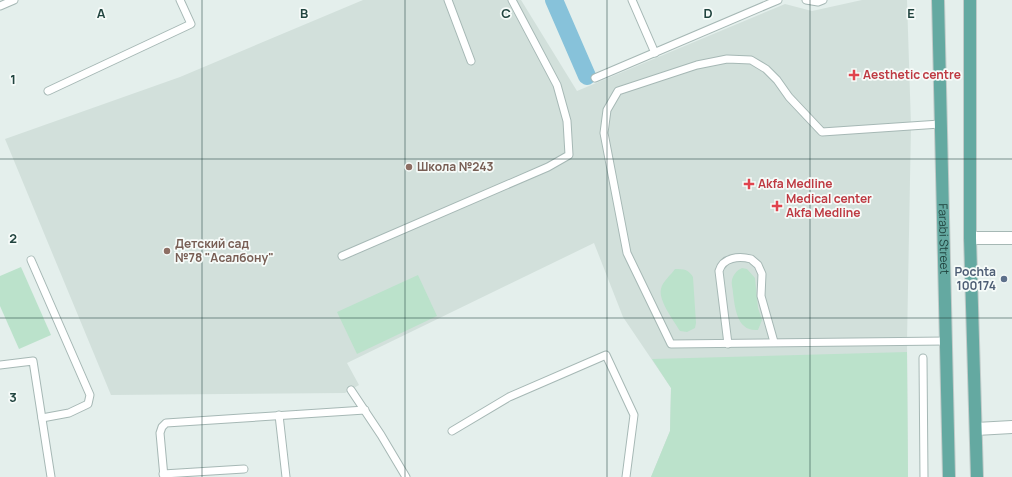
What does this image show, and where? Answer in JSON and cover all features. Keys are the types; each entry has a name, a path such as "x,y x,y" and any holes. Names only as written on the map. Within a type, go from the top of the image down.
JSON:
{"main road":[{"name":"Farabi Street","path":"938,0 949,477"},
{"path":"970,0 970,238 976,429 976,477"}],"street":[{"path":"970,238 1012,238"},
{"path":"976,429 1012,427"}],"lane":[{"path":"0,6 14,0"},
{"path":"48,91 191,24 180,0"},
{"path":"448,0 470,61"},
{"path":"342,256 548,167 569,155 567,121 557,85 512,0"},
{"path":"632,0 655,53"},
{"path":"595,78 778,0"},
{"path":"806,0 818,2 823,0"},
{"path":"940,124 822,132 789,97 778,80 766,69 751,60 727,58 697,65 618,91 606,110 604,133 627,253 671,344 946,341"},
{"path":"728,344 719,271 722,264 739,257 751,259 762,274 761,296 774,342"},
{"path":"31,260 90,395 88,404 69,413 42,418"},
{"path":"452,431 508,397 606,355 634,415 626,477"},
{"path":"923,358 924,477"},
{"path":"0,365 33,361 51,477"},
{"path":"351,390 406,477"},
{"path":"244,469 163,475 160,433 162,427 166,423 365,410"},
{"path":"279,415 286,477"}],"shaded area":[{"path":"363,0 521,0 577,91 785,4 812,11 862,0 907,0 911,126 907,342 908,477 651,477 670,431 671,388 623,317 594,243 347,363 359,385 345,393 111,395 5,139 180,77"}],"green space":[{"path":"21,267 51,335 19,349 0,306 0,276"},
{"path":"742,268 747,269 755,278 758,308 762,320 758,330 751,330 741,323 736,312 732,282 733,276"},
{"path":"675,269 686,270 693,277 696,323 695,328 687,332 680,331 667,310 661,294 663,284"},
{"path":"418,275 437,316 357,354 337,312"},
{"path":"907,352 908,477 651,477 670,431 671,388 652,359"}],"waterway":[{"path":"554,0 587,76"}],"place":[{"name":"Aesthetic centre","path":"854,75"},
{"name":"Школа №243","path":"409,167"},
{"name":"Akfa Medline","path":"749,184"},
{"name":"Medical center Akfa Medline","path":"777,206"},
{"name":"Детский сад №78 \"Асалбону\"","path":"167,251"},
{"name":"Pochta 100174","path":"1004,279"}]}
